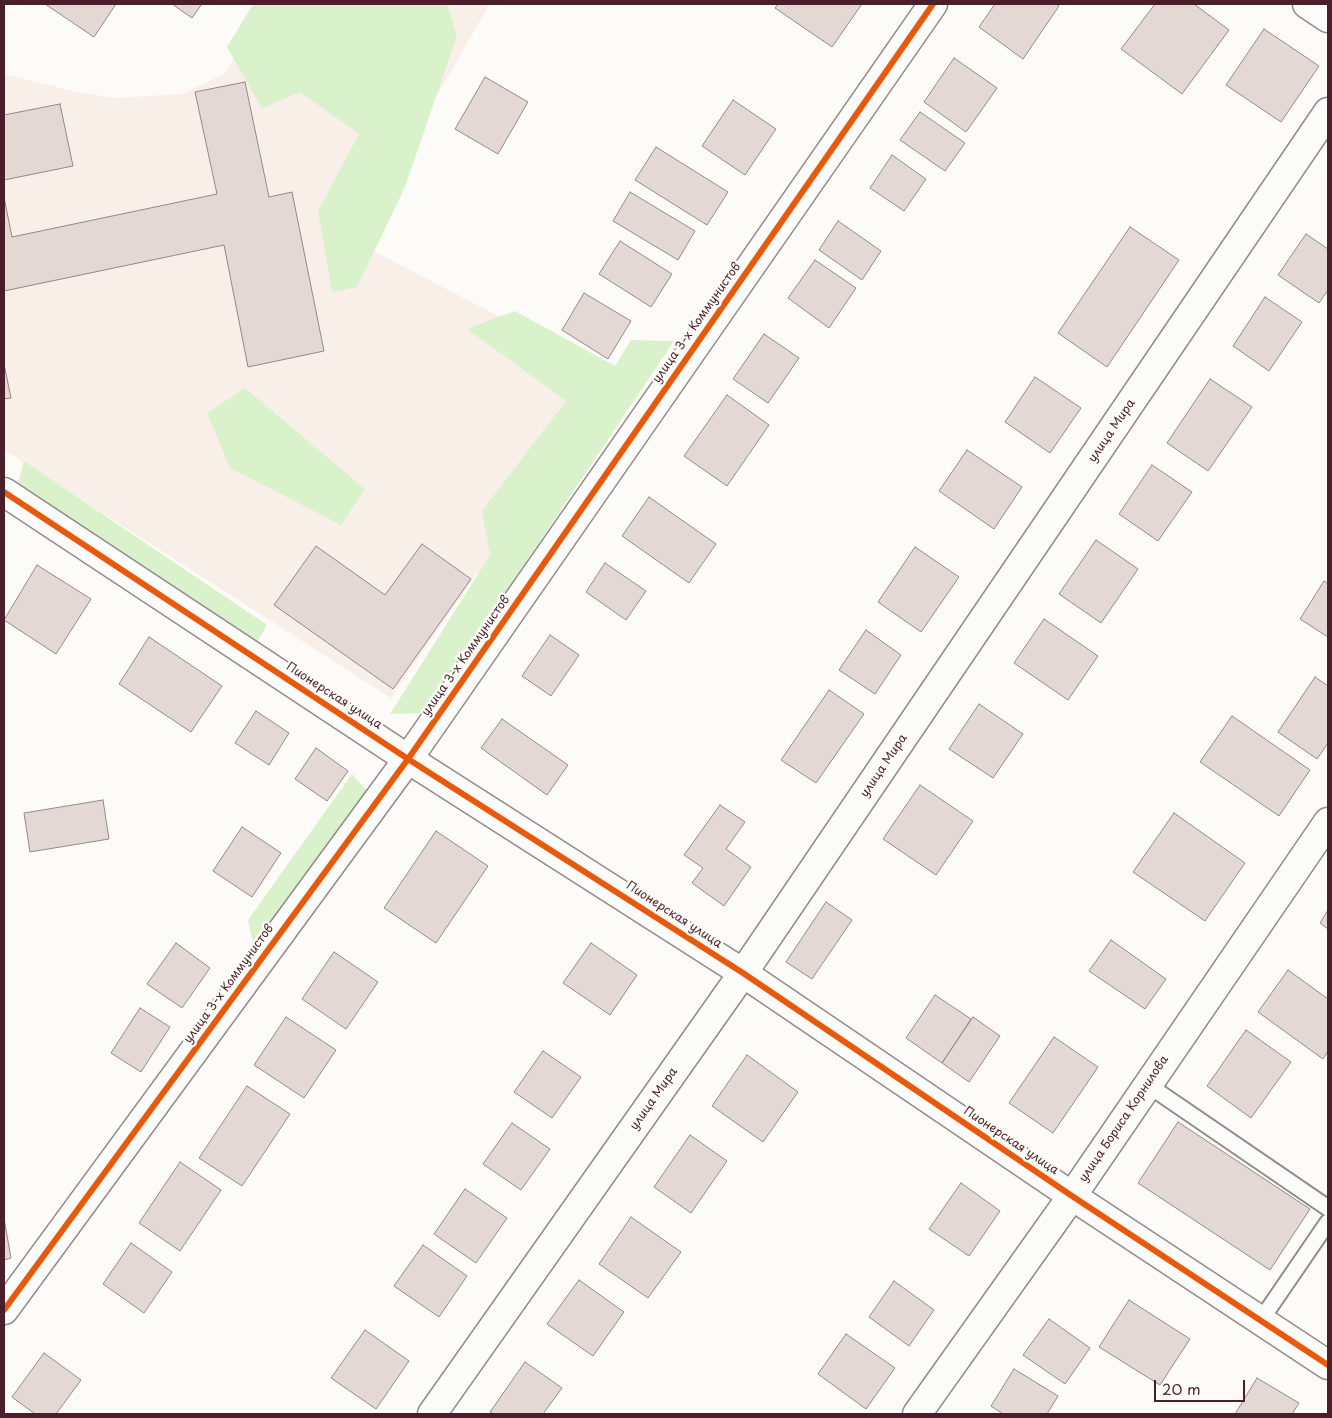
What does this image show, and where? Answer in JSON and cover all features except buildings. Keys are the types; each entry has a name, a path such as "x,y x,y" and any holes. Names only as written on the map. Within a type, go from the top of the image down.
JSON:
{"street":[{"name":"улица 3-х Коммунистов","path":"4,1310 408,759 933,4"},
{"path":"1307,4 1328,18"},
{"name":"улица Мира","path":"432,1414 743,973 1328,112"},
{"name":"Пионерская улица","path":"4,492 408,759 743,973 1072,1196 1328,1365"},
{"name":"улица Бориса Корнилова","path":"917,1414 1072,1196 1328,822"}],"lane":[{"path":"1148,1085 1328,1208"},
{"path":"1261,1320 1328,1222"}],"shaded area":[{"path":"268,4 489,5 354,241 616,377 487,579 477,573 391,698 4,450 4,74 77,92 115,98 182,94 224,74"}],"green space":[{"path":"253,4 447,4 457,36 405,187 357,287 332,292 318,211 359,134 300,92 262,109 227,47"},
{"path":"515,311 615,366 631,340 674,341 425,713 390,714 490,555 482,511 566,401 467,329"},
{"path":"245,388 365,489 341,525 230,468 207,413"},
{"path":"24,461 267,625 242,669 18,483"},
{"path":"352,774 371,795 255,953 248,920"}],"cycle path":[{"path":"4,1310 408,759 933,4"},
{"path":"4,492 408,759 743,973 1072,1196 1328,1365"}]}
